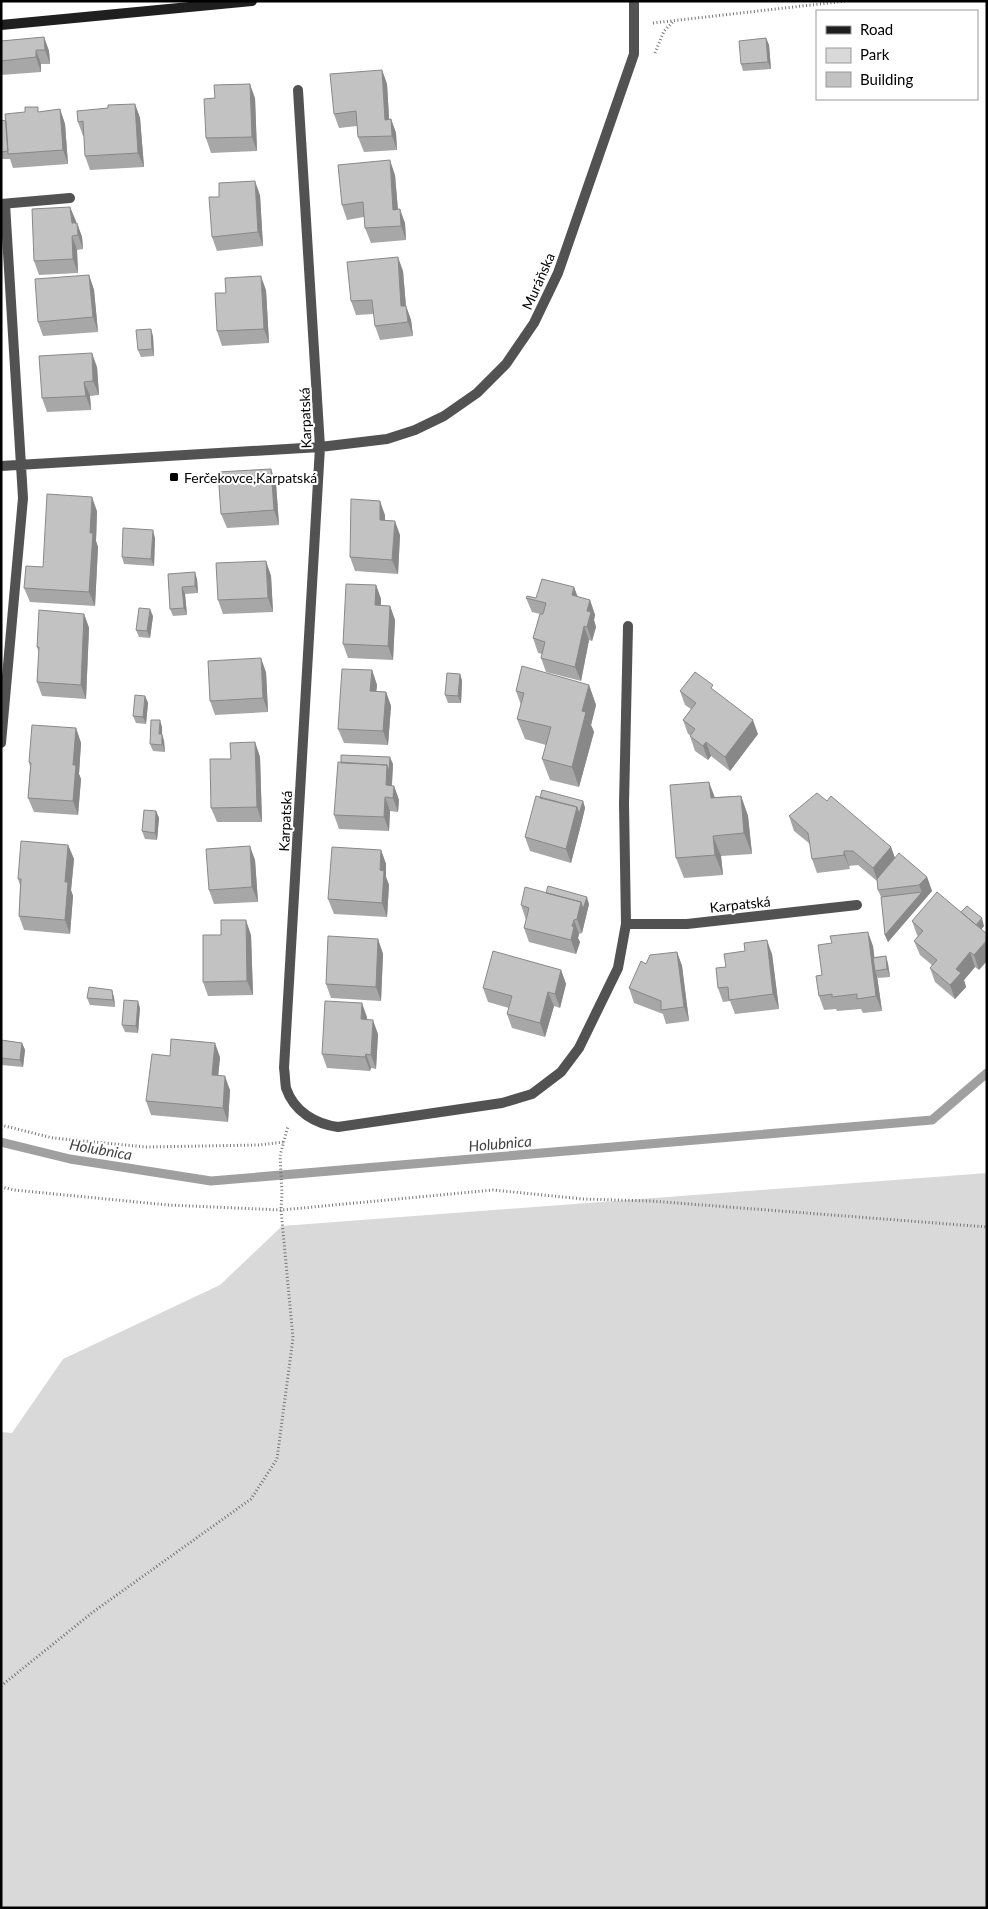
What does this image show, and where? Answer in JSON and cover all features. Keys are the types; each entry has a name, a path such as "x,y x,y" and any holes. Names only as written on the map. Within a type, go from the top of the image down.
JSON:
{"main road":[{"path":"1,25 252,1"}],"street":[{"name":"Muráňska","path":"1,466 320,447 386,439 415,430 444,416 477,393 506,364 534,323 558,273 634,54 634,1"},
{"name":"Karpatská","path":"298,90 320,447 284,1068 286,1088 295,1104 308,1118 323,1125 338,1127 502,1103 532,1094 561,1072 579,1048 618,968 626,924 624,804 628,626"},
{"path":"1,743 23,498 3,204 70,198"},
{"name":"Karpatská","path":"626,924 687,924 857,905"}],"path":[{"path":"634,25 846,1"},
{"path":"652,61 664,32 673,22"},
{"path":"1,1686 92,1612 252,1499 277,1459 293,1338 281,1210 280,1156 295,1104"},
{"path":"1,1125 52,1138 146,1147 259,1145 284,1142"},
{"path":"1,1187 14,1190 168,1205 281,1210 493,1190 583,1199 651,1201 987,1227"}],"green space":[{"path":"987,1173 987,1908 1,1908 1,1432 12,1433 63,1359 220,1285 282,1226"}],"building":[{"path":"44,37 45,50 36,50 36,57 1,61 1,41"},
{"path":"766,38 768,62 741,64 739,41"},
{"path":"382,70 385,120 391,119 392,136 358,137 356,111 334,114 330,74"},
{"path":"250,84 252,137 206,138 204,99 215,98 214,85"},
{"path":"135,104 138,153 85,156 83,121 78,122 77,111 108,108 108,105"},
{"path":"25,107 38,107 38,112 60,109 63,150 8,154 5,114 25,112"},
{"path":"1,120 6,121 8,151 1,152"},
{"path":"390,160 393,210 400,209 401,226 365,228 363,202 342,205 338,165"},
{"path":"255,181 258,232 212,237 209,197 219,197 219,183"},
{"path":"70,207 72,223 77,223 78,235 72,236 73,259 34,261 32,209"},
{"path":"398,257 401,306 406,306 408,322 375,326 372,300 351,301 347,262"},
{"path":"89,275 93,317 38,322 35,279"},
{"path":"261,276 264,329 217,331 215,293 226,293 225,278"},
{"path":"151,329 152,349 138,350 136,330"},
{"path":"92,353 93,381 84,382 86,396 42,398 39,356"},
{"path":"271,469 274,510 221,514 218,472"},
{"path":"47,494 92,497 90,533 93,533 89,592 24,588 26,566 43,567"},
{"path":"351,499 380,501 380,520 395,521 392,560 350,557"},
{"path":"123,528 153,530 151,559 122,557"},
{"path":"266,561 268,598 218,600 216,563"},
{"path":"195,572 195,586 182,587 184,608 170,609 168,574"},
{"path":"542,579 574,587 572,595 590,600 587,611 591,612 587,627 584,626 575,667 541,658 545,642 533,638 540,614 543,614 546,603 526,598 527,596 536,598"},
{"path":"346,584 376,585 375,605 390,606 388,646 343,644"},
{"path":"139,608 150,609 147,631 136,630"},
{"path":"39,610 84,614 81,685 37,682"},
{"path":"261,658 263,698 210,701 208,661"},
{"path":"522,666 589,685 582,711 586,712 572,767 542,759 551,727 517,719 524,693 516,691"},
{"path":"342,669 372,670 370,691 386,692 383,731 338,729"},
{"path":"695,672 713,685 711,688 753,720 725,757 706,742 703,746 690,736 695,729 683,720 696,703 680,691"},
{"path":"447,673 460,674 458,696 445,695"},
{"path":"135,695 145,696 143,717 133,716"},
{"path":"151,720 160,720 159,734 162,734 162,745 150,744"},
{"path":"32,725 76,728 73,765 76,765 73,801 28,798"},
{"path":"255,742 257,807 211,808 210,759 231,759 230,743"},
{"path":"341,755 390,757 389,772 387,765 341,763"},
{"path":"338,762 387,765 386,785 394,786 393,798 385,797 384,817 334,815"},
{"path":"709,782 711,798 741,796 744,833 713,836 715,855 676,858 670,785"},
{"path":"542,790 583,801 579,814 577,807 540,798"},
{"path":"817,793 827,801 831,796 891,847 873,868 853,851 844,851 844,855 812,859 808,833 789,816"},
{"path":"536,796 577,807 566,849 525,837"},
{"path":"144,810 156,811 155,833 142,831"},
{"path":"21,841 68,845 65,882 68,882 65,920 19,916 21,879 18,879"},
{"path":"250,846 252,887 209,890 206,849"},
{"path":"332,847 381,850 380,870 384,871 382,903 328,899"},
{"path":"899,853 927,877 919,885 878,890 877,879"},
{"path":"548,886 587,897 583,909 581,902 546,893"},
{"path":"525,887 581,902 577,919 574,920 572,926 574,927 571,940 524,928 529,908 521,905"},
{"path":"922,892 885,935 881,897"},
{"path":"937,892 987,934 987,940 974,955 970,952 956,969 961,973 950,985 930,968 937,960 914,941 923,931 912,921"},
{"path":"967,906 982,918 976,925 961,912"},
{"path":"221,920 246,920 247,981 203,982 203,935 221,935"},
{"path":"868,932 876,996 857,999 857,994 832,997 832,994 819,996 816,976 822,975 818,945 832,943 830,936"},
{"path":"328,936 378,939 376,987 326,984"},
{"path":"767,940 773,994 729,1000 728,987 718,988 716,968 726,967 724,954 745,951 744,943"},
{"path":"493,951 561,970 555,994 548,992 540,1023 507,1014 512,996 483,988"},
{"path":"677,952 684,1007 661,1010 661,1001 629,988 641,961 646,964 650,955"},
{"path":"886,956 887,969 875,971 873,958"},
{"path":"89,987 112,990 113,1000 87,998"},
{"path":"124,1000 138,1001 136,1026 122,1025"},
{"path":"325,1001 362,1003 361,1019 373,1020 371,1055 366,1054 365,1057 322,1054"},
{"path":"171,1039 215,1043 212,1075 225,1076 223,1108 146,1101 152,1054 170,1056"},
{"path":"1,1040 22,1043 20,1060 1,1058"}],"waterway":[{"name":"Holubnica","path":"1,1142 70,1159 211,1181 932,1120 987,1073"}],"place":[{"name":"Ferčekovce,Karpatská","path":"174,477"}]}
